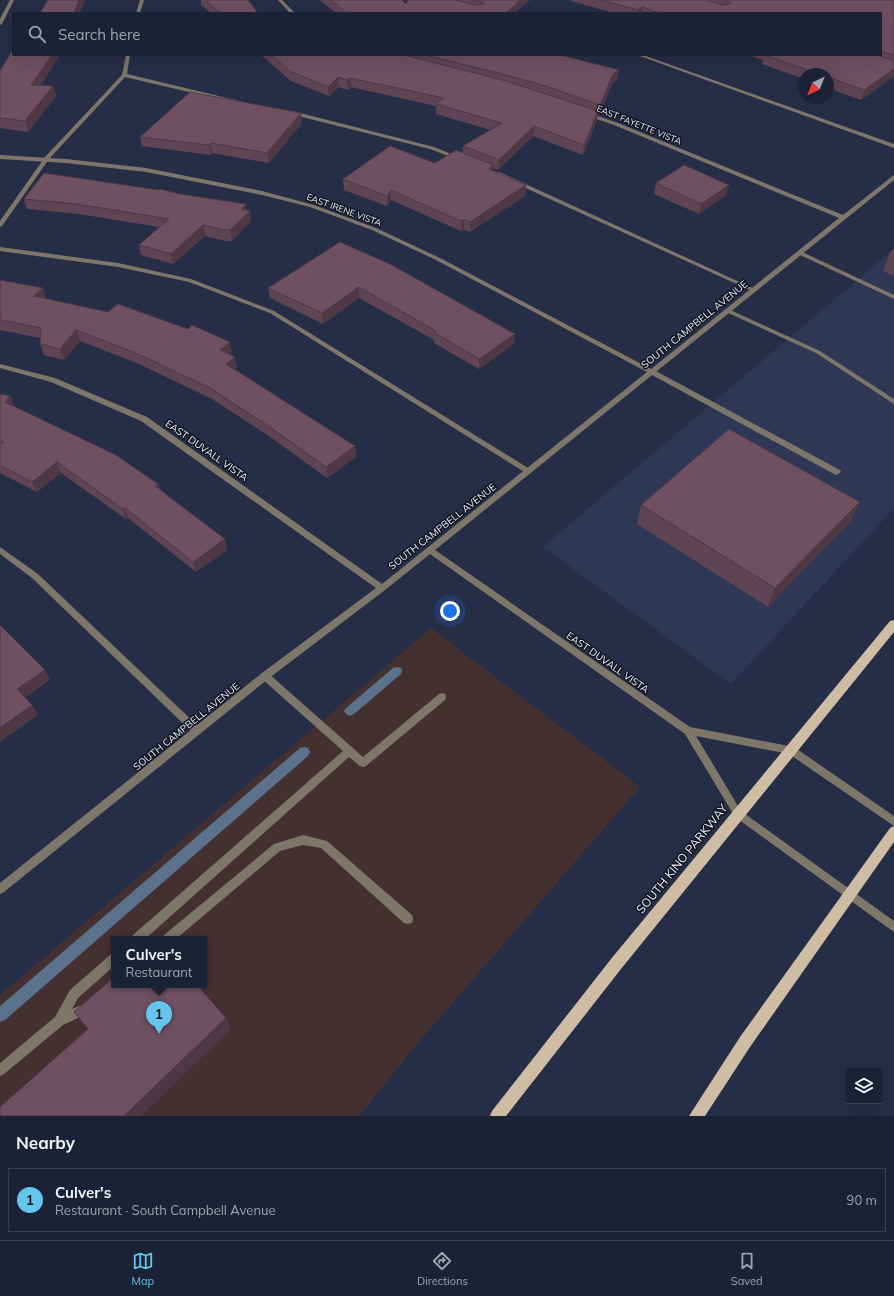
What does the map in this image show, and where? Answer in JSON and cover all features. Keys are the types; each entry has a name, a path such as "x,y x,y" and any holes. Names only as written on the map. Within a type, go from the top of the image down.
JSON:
{"main road":[{"name":"SOUTH KINO PARKWAY","path":"497,1116 616,964 894,624"},
{"path":"696,1116 745,1042 894,832"}],"street":[{"path":"0,24 12,0"},
{"path":"138,12 142,0"},
{"path":"280,0 292,12"},
{"path":"0,225 47,160 124,75 128,56"},
{"path":"643,56 894,146"},
{"path":"124,75 262,107"},
{"name":"EAST FAYETTE VISTA","path":"580,111 616,124 844,218"},
{"path":"286,112 432,148 461,159"},
{"name":"EAST IRENE VISTA","path":"0,157 146,170 262,193 312,206 374,229 438,259 837,472"},
{"path":"490,170 754,290"},
{"name":"SOUTH CAMPBELL AVENUE","path":"0,889 266,676 382,588 529,471 894,177"},
{"path":"0,249 118,265 191,281 272,312 529,471"},
{"path":"800,253 894,297"},
{"path":"728,310 818,352 894,402"},
{"name":"EAST DUVALL VISTA","path":"0,366 53,380 144,419 382,588"},
{"path":"0,550 35,576 196,732"},
{"name":"EAST DUVALL VISTA","path":"429,550 688,731 791,750"},
{"path":"266,676 363,763 442,697"},
{"path":"688,731 738,814 894,927"},
{"path":"791,750 894,822"},
{"path":"140,936 349,751"},
{"path":"172,936 277,847 303,840 324,844 408,919"},
{"path":"59,1021 74,994 111,962"},
{"path":"0,1070 59,1021 94,1002"}],"shaded area":[{"path":"894,249 894,508 731,684 543,547"},
{"path":"431,628 640,787 417,1044 359,1116 0,1116 0,995"}],"building":[{"path":"48,0 79,0 74,12 41,12"},
{"path":"205,0 248,0 257,12 220,12"},
{"path":"331,0 402,0 406,4 408,0 455,0 475,5 484,4 483,2 474,0 520,0 507,12 345,12"},
{"path":"602,0 707,0 722,5 731,4 730,2 724,0 891,0 894,1 894,55 882,51 882,12 657,12 642,7 638,10"},
{"path":"12,51 12,56 51,56 31,85 53,86 25,121 0,118 0,71"},
{"path":"272,56 408,56 506,81 598,111 584,145 534,126 499,160 463,146 502,123 436,104 444,98 350,78 347,80 338,77 328,87 290,71"},
{"path":"429,56 564,56 619,70 613,74 600,105 546,86"},
{"path":"768,56 880,56 894,61 894,69 864,90 834,79 834,68 802,68"},
{"path":"190,92 301,113 267,153 211,143 209,145 140,137"},
{"path":"390,146 435,163 456,150 494,165 489,169 526,185 470,222 464,219 461,221 391,190 387,196 343,179"},
{"path":"684,165 729,185 701,204 656,183"},
{"path":"44,173 160,189 180,194 246,204 241,209 250,211 230,230 223,230 203,225 171,254 139,245 169,219 76,204 24,199"},
{"path":"340,242 390,264 515,334 479,359 434,332 436,331 359,287 322,313 268,288"},
{"path":"0,280 43,288 34,296 108,312 118,304 188,329 192,325 230,342 220,350 235,357 226,364 355,446 326,467 267,425 210,388 136,353 76,330 60,349 40,344 41,328 0,320"},
{"path":"0,394 10,396 5,402 116,455 158,484 155,486 225,539 193,562 124,507 123,509 57,462 32,482 0,465 0,445 4,442 0,441"},
{"path":"729,429 860,502 775,588 641,505"},
{"path":"0,625 45,670 17,689 32,705 0,728"},
{"path":"111,980 111,988 200,988 226,1018 124,1116 0,1116 0,1107 88,1029 74,1012"}],"waterway":[{"path":"350,711 397,671"},
{"path":"0,1015 304,752"}],"place":[{"name":"Culver's","path":"159,1034"}]}
